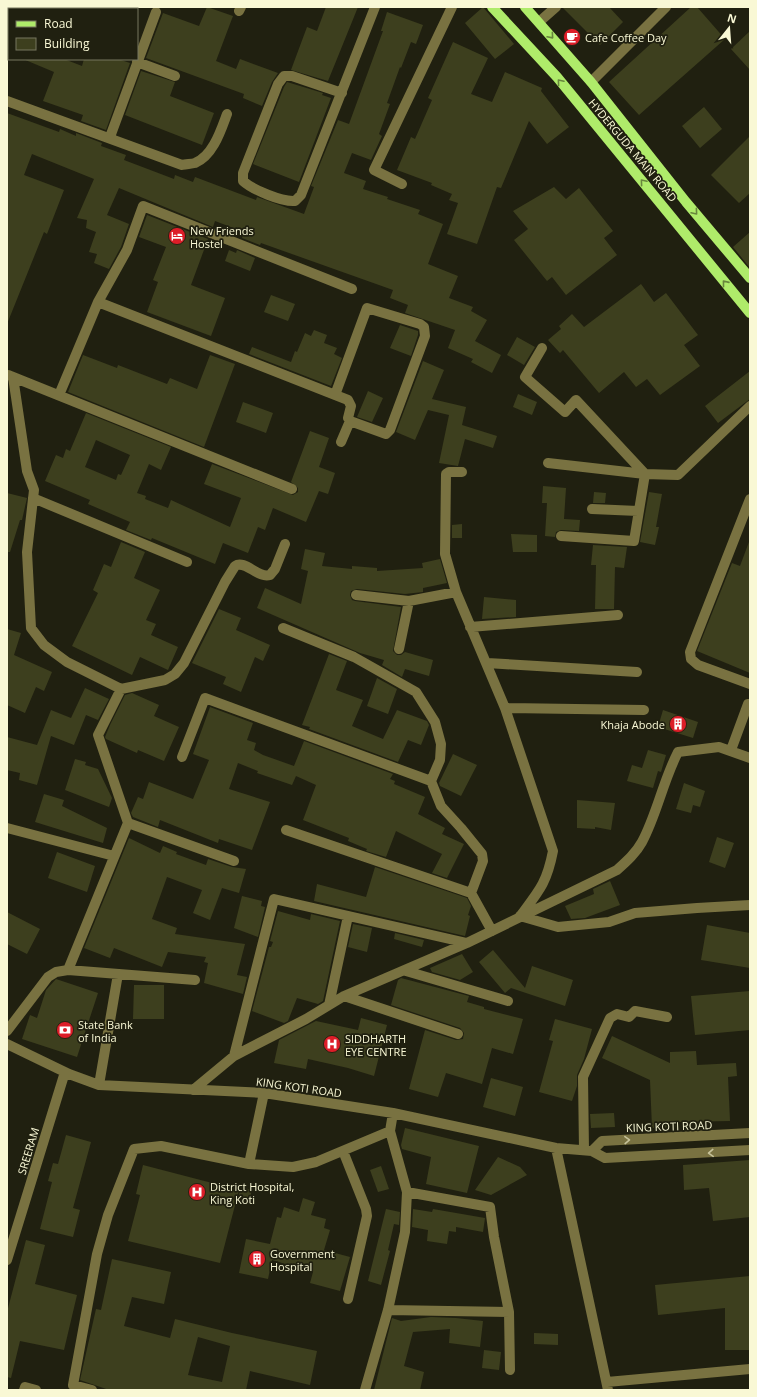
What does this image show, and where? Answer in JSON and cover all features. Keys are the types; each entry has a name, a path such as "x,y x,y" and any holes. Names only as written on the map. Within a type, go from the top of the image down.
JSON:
{"main road":[{"name":"HYDERGUDA MAIN ROAD","path":"492,7 557,77 750,313"},
{"name":"HYDERGUDA MAIN ROAD","path":"525,7 591,82 686,202 750,278"}],"street":[{"path":"342,93 292,76 284,76 278,84 244,172 243,181 249,187 288,202 295,201 301,194 342,93 375,7"},
{"path":"402,184 374,170 452,7"},
{"path":"539,22 556,7"},
{"path":"591,82 666,7"},
{"path":"138,59 156,12"},
{"path":"110,137 137,62 175,76"},
{"path":"7,101 110,137 182,165 196,163 209,151 219,134 227,114"},
{"path":"59,396 98,302 127,250 143,206 352,289"},
{"path":"98,302 348,400 350,404 348,418 350,421 341,442"},
{"path":"335,395 367,308 420,324 424,327 425,336 389,432 386,434 350,421"},
{"path":"542,348 525,377 565,412 576,400 645,474"},
{"path":"10,376 292,489"},
{"path":"10,376 27,471 34,490 27,552 31,628 44,645 67,662 121,689 165,680 175,674 184,663 225,582 235,566 238,564 263,575 270,575 275,569 285,544"},
{"path":"548,463 645,474 678,475 750,406"},
{"path":"462,472 449,472 446,474 445,478 445,554 456,592 505,708 553,851 550,868 544,885 520,916"},
{"path":"561,536 634,541 645,474"},
{"path":"33,498 187,562"},
{"path":"750,499 690,652 691,658 698,665 750,684"},
{"path":"592,509 638,511"},
{"path":"356,595 409,601 456,592"},
{"path":"399,649 409,601"},
{"path":"470,627 618,615"},
{"path":"283,628 354,657 416,692 435,722 441,744 440,760 431,780 441,806 462,828 482,854 483,861 471,892"},
{"path":"486,663 637,672"},
{"path":"68,970 128,823 98,735 121,689"},
{"path":"182,757 205,698 431,780"},
{"path":"732,750 748,704 750,704"},
{"path":"505,708 644,710"},
{"path":"193,1090 234,1056 306,1019 344,996 406,971 467,943 520,916 618,870 633,855 642,842 670,768 678,752 719,746 750,758"},
{"path":"128,823 234,861"},
{"path":"7,828 114,856"},
{"path":"286,830 471,892 492,931"},
{"path":"234,1056 274,899 467,943"},
{"path":"520,916 558,927 609,922 635,913 750,905"},
{"path":"329,1005 348,916"},
{"path":"7,1031 48,977 56,972 68,970 195,980"},
{"path":"406,971 508,1001"},
{"path":"99,1085 118,974"},
{"path":"344,996 458,1034"},
{"path":"588,1150 583,1077 610,1018 617,1014 629,1017 635,1012 641,1011 667,1017"},
{"name":"KING KOTI ROAD","path":"7,1044 65,1072 99,1085 264,1094 393,1113 556,1148 588,1150 605,1158 750,1150"},
{"name":"SREERAM","path":"7,1260 65,1072"},
{"path":"250,1164 264,1094"},
{"path":"365,1390 388,1310 405,1232 407,1192 390,1131 393,1113"},
{"path":"92,1390 72,1385 99,1248 108,1215 134,1149 161,1146 250,1164 293,1167 316,1162 390,1131"},
{"name":"KING KOTI ROAD","path":"588,1150 602,1141 750,1133"},
{"path":"556,1148 608,1386 750,1369"},
{"path":"343,1151 366,1209 366,1216 348,1299"},
{"path":"407,1192 490,1207 494,1237 509,1312 510,1370"},
{"path":"388,1310 509,1312"},
{"path":"24,1390 25,1387 36,1390"}],"building":[{"path":"207,7 233,16 216,61 236,69 240,59 278,73 272,82 262,106 243,98 244,94 146,58 163,13 199,26"},
{"path":"326,7 358,7 328,81 291,70 307,27 317,31"},
{"path":"483,7 514,44 495,59 465,23"},
{"path":"562,7 609,7 623,22 600,45"},
{"path":"691,7 697,7 725,39 639,115 609,82"},
{"path":"387,12 423,25 416,44 411,42 401,68 400,67 387,103 390,104 379,134 382,136 371,160 352,153 344,173 366,181 363,189 420,210 418,214 443,224 428,264 458,276 449,298 473,307 471,311 487,320 475,341 501,355 492,373 471,362 473,359 448,348 455,330 405,313 408,305 390,298 393,290 261,243 260,245 242,238 244,232 215,221 213,227 119,188 107,215 129,224 121,247 109,269 94,263 97,254 89,252 96,232 86,228 87,220 77,218 94,179 32,154 24,175 64,190 47,234 44,232 7,324 7,113 59,132 60,129 76,136 76,133 102,143 101,146 126,155 124,160 174,179 175,175 193,182 195,177 256,200 257,197 304,214 314,187 311,186 338,120 349,124 383,31 381,31"},
{"path":"750,31 750,70 731,49"},
{"path":"453,42 488,58 471,94 492,102 505,72 542,88 541,91 569,127 547,144 529,121 501,188 497,187 477,244 447,234 458,203 449,200 452,194 431,185 432,183 397,170 411,137 415,139 432,100 428,98"},
{"path":"25,60 67,60 82,66 84,60 121,60 130,63 106,130 81,121 83,115 43,101 54,72"},
{"path":"141,71 175,82 170,96 214,113 202,145 125,115"},
{"path":"287,82 323,93 322,95 331,98 299,182 253,164"},
{"path":"704,107 722,129 700,148 682,126"},
{"path":"750,136 750,193 739,203 711,175"},
{"path":"554,187 566,199 579,188 613,231 604,238 617,255 566,295 552,277 547,281 514,240 528,229 513,211"},
{"path":"147,215 208,239 191,285 225,298 211,336 147,312 158,282 153,280 166,247 139,237"},
{"path":"750,232 750,268 733,247"},
{"path":"229,250 236,253 237,250 255,258 250,271 225,261"},
{"path":"641,284 654,302 666,293 698,335 684,345 700,366 660,395 647,379 636,387 624,372 599,393 563,350 560,353 548,340 561,329 559,326 572,314 584,327"},
{"path":"271,295 295,304 288,321 264,312"},
{"path":"400,325 418,331 411,356 390,348"},
{"path":"314,330 327,335 324,343 337,348 334,354 342,358 331,386 249,354 252,347 291,362 305,333 311,336"},
{"path":"517,337 535,347 524,365 507,355"},
{"path":"83,355 117,368 118,365 167,384 170,378 197,389 210,355 235,364 204,447 68,392"},
{"path":"423,361 444,370 432,399 466,407 462,425 497,436 493,448 465,439 458,466 439,463 449,415 428,410 415,440 396,432"},
{"path":"750,371 750,399 718,423 705,406"},
{"path":"368,391 383,398 372,422 357,417"},
{"path":"518,394 537,402 532,415 513,407"},
{"path":"243,402 273,413 266,433 236,422"},
{"path":"86,413 171,447 161,470 149,464 137,493 146,496 145,499 168,508 171,500 230,527 241,498 204,484 212,464 293,495 298,492 298,488 291,482 310,431 329,438 319,467 335,473 328,494 319,491 306,522 273,508 265,530 258,527 248,553 223,543 215,564 152,538 151,540 126,530 130,522 88,504 90,500 45,481 56,455 63,458 66,449 70,451","holes":["96,440 130,455 121,475 118,474 116,480 85,467"]},
{"path":"543,486 566,488 564,519 580,520 579,531 561,530 556,532 555,537 545,536 547,503 542,503"},
{"path":"594,492 606,493 605,503 593,503"},
{"path":"649,492 662,494 656,527 659,527 655,545 640,542"},
{"path":"7,493 27,498 22,520 20,520 10,552 7,552"},
{"path":"462,524 462,538 452,538 452,525"},
{"path":"511,534 537,535 537,552 513,552"},
{"path":"121,542 145,552 134,578 160,590 146,620 156,624 151,635 178,647 168,670 140,657 132,675 72,646 98,593 93,590 104,564 111,567"},
{"path":"749,542 750,673 697,651 732,563 740,566"},
{"path":"593,545 627,547 624,568 615,567 614,609 595,609 596,565 591,565"},
{"path":"305,549 325,553 322,566 352,569 352,566 377,568 377,571 423,568 422,563 440,559 447,583 423,588 423,592 405,594 357,589 351,591 350,595 352,600 355,601 401,607 393,651 397,655 401,655 405,652 433,660 429,676 405,669 402,677 382,665 384,660 360,653 257,608 265,588 301,604 308,571 301,569"},
{"path":"484,597 516,600 516,617 482,619"},
{"path":"219,609 241,618 236,630 270,645 263,661 255,657 241,692 223,684 226,677 192,663"},
{"path":"7,629 21,633 14,655 52,672 44,691 36,687 25,713 7,705"},
{"path":"329,654 347,661 336,690 363,700 352,726 383,739 397,710 427,721 429,725 421,745 408,740 398,762 309,729 310,727 302,725"},
{"path":"377,678 397,689 388,714 367,706"},
{"path":"85,688 109,699 98,720 86,715 74,745 51,736 37,785 19,780 20,773 7,770 7,737 37,745 51,710 71,718"},
{"path":"132,693 159,705 154,716 179,727 164,761 138,750 137,753 106,739 105,737 125,695"},
{"path":"210,707 253,723 247,740 256,743 254,750 263,755 294,766 304,741 393,774 390,779 395,781 394,784 425,797 418,814 445,828 442,834 464,844 447,878 432,873 442,854 396,831 386,857 366,851 367,849 348,841 349,838 303,820 316,785 296,776 292,785 257,773 258,771 238,763 229,789 270,802 252,850 219,839 218,843 160,820 158,827 133,817 131,813 138,797 143,799 149,782 193,799 209,760 193,754"},
{"name":"Khaja Abode","path":"663,710 698,722 693,738 658,727"},
{"path":"648,750 666,755 661,772 658,771 653,788 627,781 632,765 642,768"},
{"path":"453,754 477,765 461,796 440,786 439,783"},
{"path":"75,759 86,762 85,765 98,769 112,798 109,807 65,790"},
{"path":"684,783 705,791 700,807 693,805 691,813 676,809"},
{"path":"44,794 64,800 62,806 107,828 103,843 35,822"},
{"path":"577,800 615,803 611,830 595,827 595,829 577,828"},
{"path":"717,837 734,843 725,868 709,862"},
{"path":"129,838 160,853 163,846 177,852 176,854 206,865 208,859 232,867 246,869 239,893 222,888 210,920 193,913 202,890 167,877 152,919 177,928 175,934 245,944 237,975 247,977 243,994 204,983 208,963 204,962 206,957 168,952 162,967 114,948 110,958 84,948"},
{"path":"57,852 95,866 87,892 48,878"},
{"path":"375,867 467,898 471,906 465,936 314,901 317,884 366,897"},
{"path":"610,881 620,905 585,918 571,919 565,906 594,894 593,889"},
{"path":"242,896 262,901 261,906 265,907 258,937 234,928"},
{"path":"278,911 310,920 311,914 340,921 323,1001 318,1004 297,998 288,1021 284,1023 252,1011 269,947 271,947 273,942 270,941"},
{"path":"7,912 40,929 27,954 7,944"},
{"path":"353,924 372,928 367,952 348,947"},
{"path":"707,925 750,933 750,968 701,960"},
{"path":"395,933 424,940 422,947 394,939"},
{"path":"493,950 525,988 532,966 573,980 565,1006 511,988 505,993 479,962"},
{"path":"462,954 473,972 460,980 432,972 430,968"},
{"path":"401,978 469,996 467,1002 484,1007 484,1009 523,1019 513,1054 492,1048 482,1084 446,1073 438,1097 409,1089 425,1030 456,1040 463,1039 464,1033 460,1028 391,1005 398,980"},
{"path":"56,979 98,993 77,1057 22,1039 30,1015 37,1018 46,990"},
{"path":"134,985 164,985 164,1019 133,1019"},
{"path":"750,991 750,1030 695,1035 691,996"},
{"path":"361,1018 387,1025 374,1076 348,1068 308,1059 306,1069 274,1063 279,1040 316,1021 358,1030"},
{"path":"555,1019 592,1029 584,1059 577,1075 577,1086 572,1101 539,1092 553,1041 549,1040"},
{"path":"612,1036 670,1063 670,1052 696,1051 697,1065 736,1063 737,1076 728,1077 730,1121 678,1122 679,1127 652,1128 650,1080 602,1058"},
{"path":"491,1078 523,1087 515,1116 483,1107"},
{"path":"614,1113 615,1127 591,1128 590,1114"},
{"path":"405,1128 479,1146 467,1193 426,1184 431,1157 402,1149 401,1145"},
{"path":"66,1135 91,1142 73,1208 80,1210 73,1237 40,1229 52,1182 48,1181 53,1163 58,1164"},
{"path":"498,1157 520,1167 527,1175 491,1195 475,1190"},
{"path":"750,1160 750,1217 713,1221 709,1188 684,1190 683,1165"},
{"path":"143,1165 239,1190 220,1263 128,1241 140,1195 136,1194"},
{"path":"381,1166 389,1189 378,1192 370,1170"},
{"path":"241,1187 252,1190 249,1201 238,1198"},
{"path":"303,1198 315,1202 311,1215 326,1219 324,1228 330,1230 324,1250 350,1257 340,1291 310,1283 313,1272 272,1260 268,1279 239,1273 246,1239 270,1244 277,1217 281,1218 284,1207 299,1212"},
{"path":"386,1209 400,1212 399,1225 394,1224 388,1250 390,1251 381,1285 368,1281"},
{"path":"413,1209 432,1212 433,1209 485,1218 483,1232 456,1227 456,1232 449,1231 447,1244 427,1241 428,1230 412,1227"},
{"path":"26,1240 45,1245 35,1284 77,1295 64,1350 20,1341 11,1378 7,1377 7,1312"},
{"path":"112,1259 171,1272 164,1304 132,1297 124,1326 170,1338 175,1319 317,1351 310,1385 250,1371 246,1390 109,1390 80,1380 96,1309 101,1310","holes":["198,1337 230,1346 222,1382 188,1375"]},
{"path":"750,1276 750,1350 725,1350 725,1308 658,1315 655,1285"},
{"path":"431,1317 483,1321 480,1347 449,1343 450,1329 413,1332 404,1366 424,1372 420,1390 374,1390 392,1318 401,1321"},
{"path":"534,1333 558,1334 558,1345 534,1344"},
{"path":"484,1350 501,1352 499,1370 482,1368"}],"place":[{"name":"Cafe Coffee Day","path":"572,37"},
{"name":"New Friends Hostel","path":"177,236"},
{"name":"Khaja Abode","path":"678,724"},
{"name":"State Bank of India","path":"65,1030"},
{"name":"SIDDHARTH EYE CENTRE","path":"332,1044"},
{"name":"District Hospital, King Koti","path":"197,1192"},
{"name":"Government Hospital","path":"257,1259"}]}
